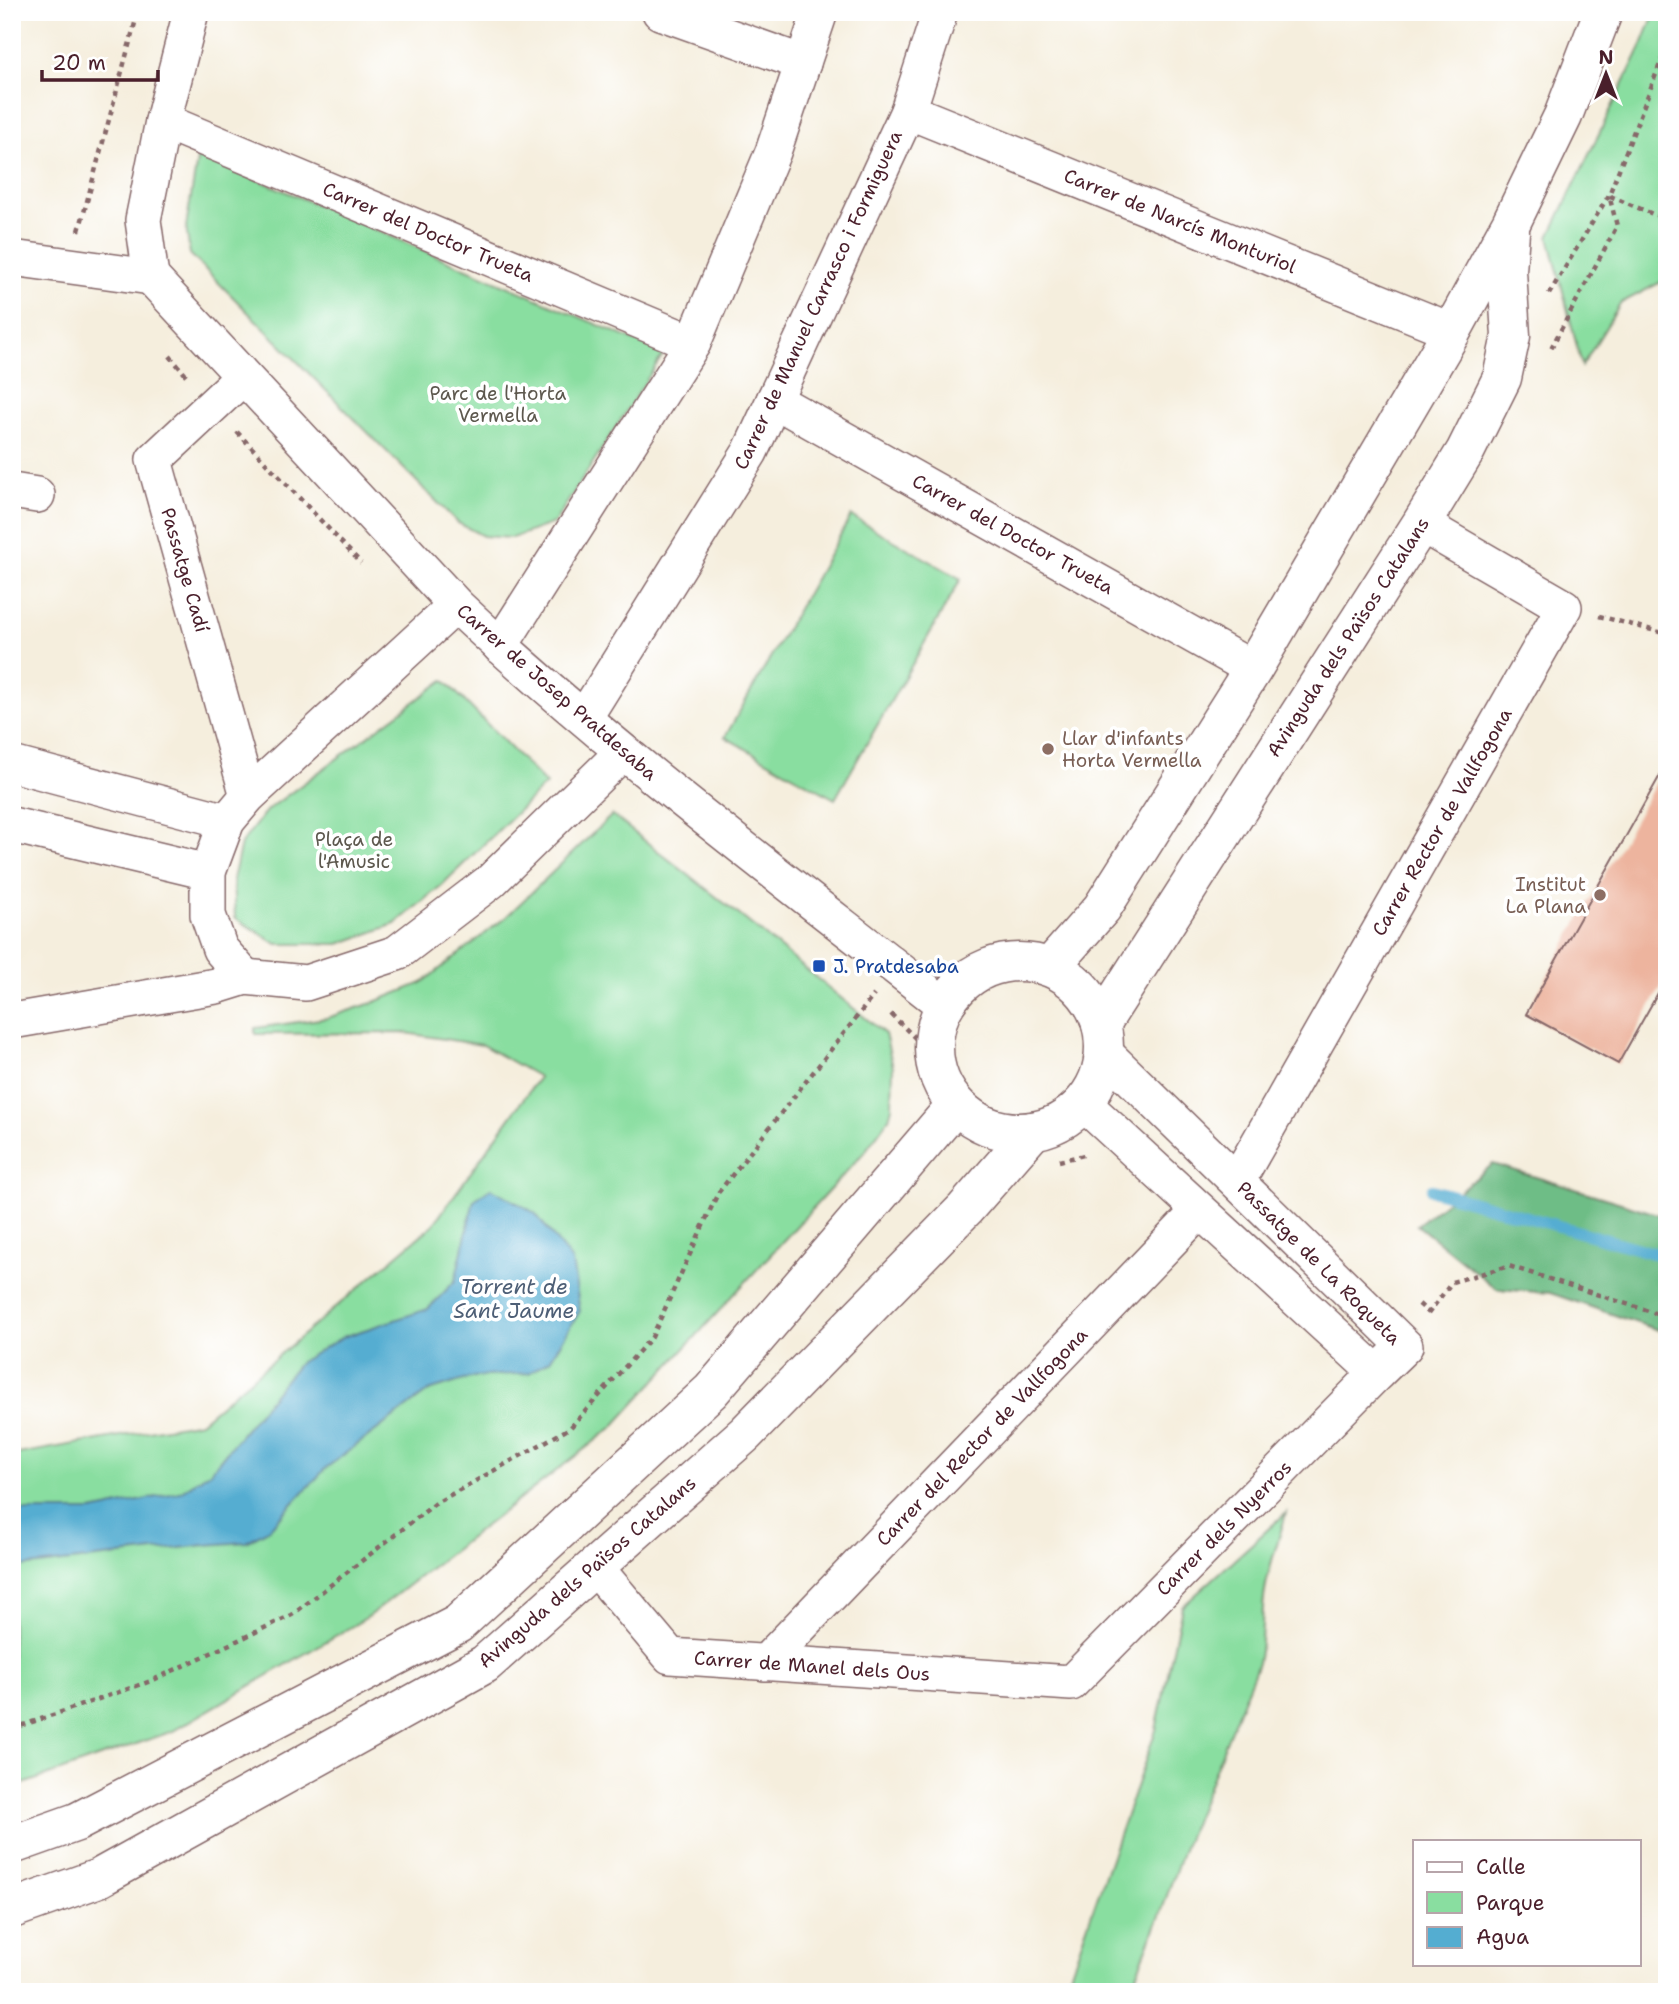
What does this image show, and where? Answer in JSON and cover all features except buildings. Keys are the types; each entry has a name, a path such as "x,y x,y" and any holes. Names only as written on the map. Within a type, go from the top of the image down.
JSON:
{"street":[{"path":"12,258 151,277 144,220 163,121 191,12"},
{"path":"660,12 803,63"},
{"path":"500,646 693,343 772,152 820,12"},
{"name":"Carrer de Manuel Carrasco i Formiguera","path":"584,718 750,452 908,111 940,12"},
{"name":"Avinguda dels Països Catalans","path":"1049,967 1102,908 1253,669 1452,331 1511,223 1563,116 1603,12"},
{"name":"Carrer de Narcís Monturiol","path":"908,111 1452,331"},
{"name":"Carrer del Doctor Trueta","path":"163,121 693,343"},
{"name":"Avinguda dels Països Catalans","path":"1103,1038 1465,452 1502,378 1511,336 1507,271 1511,223"},
{"name":"Carrer de Josep Pratdesaba","path":"151,277 456,605 500,646 623,752 944,1005"},
{"name":"Passatge Cadí","path":"238,808 154,460 243,377"},
{"name":"Carrer del Doctor Trueta","path":"774,400 1253,669"},
{"path":"1421,524 1564,607"},
{"path":"245,978 220,949 208,915 208,872 238,808 456,605"},
{"name":"Carrer Rector de Vallfogona","path":"1237,1181 1564,607"},
{"path":"12,1021 216,986 245,978 306,983 397,953 491,881 623,752"},
{"path":"12,764 238,808"},
{"path":"12,825 208,872"},
{"path":"1009,962 1029,962 1049,967 1073,980 1090,1000 1103,1038 1098,1079 1083,1103 1060,1121 1033,1130 1012,1132 972,1118 956,1105 941,1083 934,1057 935,1030 944,1005 956,989 972,976 1009,962"},
{"name":"Passatge de La Roqueta","path":"1083,1103 1377,1373 1405,1346 1237,1181 1103,1038"},
{"path":"12,1845 77,1822 458,1624 711,1391 956,1105"},
{"name":"Avinguda dels Països Catalans","path":"12,1909 99,1878 485,1664 745,1434 965,1209 1033,1130"},
{"name":"Carrer del Rector de Vallfogona","path":"765,1663 1199,1211"},
{"name":"Carrer dels Nyerros","path":"1071,1683 1377,1373"},
{"name":"Carrer de Manel dels Ous","path":"594,1567 670,1657 1071,1683"}],"path":[{"path":"1511,336 1549,294 1609,195 1667,46"},
{"path":"1609,195 1667,220"},
{"path":"1609,195 1617,226"},
{"path":"1564,607 1667,634"},
{"path":"12,1729 151,1681 292,1615 436,1503 570,1428 652,1338 719,1193 875,993"},
{"path":"1049,1171 1059,1161 1093,1155"},
{"path":"1405,1346 1452,1282 1509,1266 1667,1317"}],"green space":[{"path":"1655,12 1667,12 1667,279 1621,303 1582,366 1549,237 1642,45"},
{"name":"Parc de l'Horta Vermella","path":"198,154 664,353 554,523 512,538 483,536 458,523 190,254 186,227"},
{"path":"851,516 961,579 835,799 725,737"},
{"name":"Plaça de l'Amusic","path":"444,680 546,784 442,885 395,924 339,944 277,944 235,918 233,879 241,844 266,811"},
{"path":"612,815 885,1034 893,1067 892,1107 889,1118 866,1150 613,1427 366,1618 173,1731 12,1788 12,1455 200,1422 433,1225 539,1077 482,1045 406,1033 255,1034 255,1028 327,1018 422,983 506,917"},
{"path":"1493,1164 1667,1217 1667,1333 1550,1293 1497,1289 1417,1225"},
{"path":"1286,1513 1266,1587 1258,1663 1129,1992 1064,1992 1156,1730 1182,1607"}],"water":[{"name":"Torrent de Sant Jaume","path":"491,1188 535,1213 572,1261 580,1311 550,1360 529,1373 473,1377 429,1391 326,1468 268,1530 246,1542 12,1568 12,1511 92,1511 180,1492 211,1471 300,1362 343,1337 428,1309 455,1281 474,1200"}],"waterway":[{"name":"Torrent de Sant Jaume","path":"1432,1190 1667,1257"}],"place":[{"name":"Llar d'infants Horta Vermella","path":"1048,749"},
{"name":"Institut La Plana","path":"1600,895"},
{"name":"J. Pratdesaba","path":"819,966"}]}
